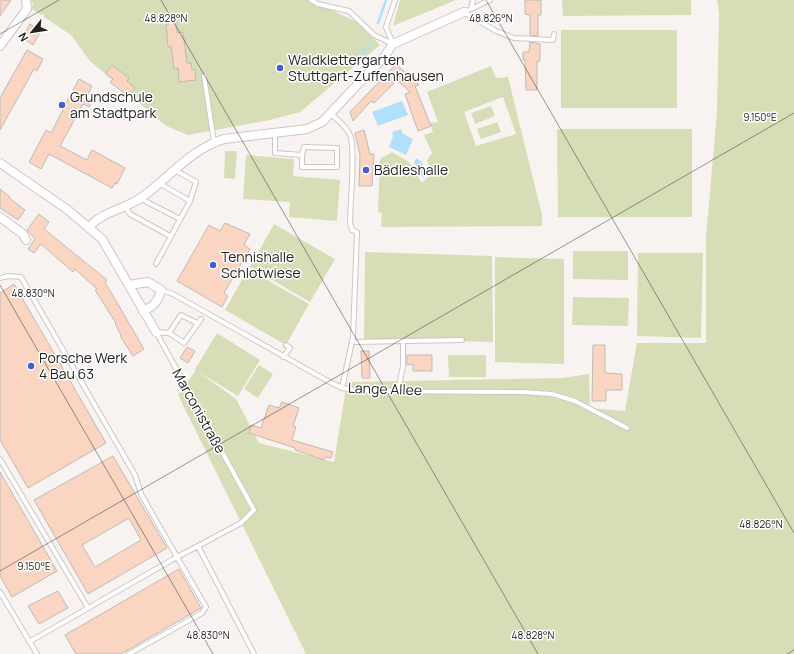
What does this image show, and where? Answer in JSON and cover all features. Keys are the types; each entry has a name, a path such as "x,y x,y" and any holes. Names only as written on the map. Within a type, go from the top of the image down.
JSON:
{"street":[{"path":"1,41 27,9 26,0"},
{"path":"90,226 102,216 125,207 142,197 201,148 214,142 224,139 307,130 322,122 384,57 393,44 467,10"},
{"name":"Marconistraße","path":"0,163 90,226 102,239 156,332"},
{"path":"0,218 23,234 26,240"},
{"path":"129,286 148,282 161,290 159,301 144,311"}],"lane":[{"path":"311,0 318,4 349,11 374,34 393,44"},
{"path":"393,44 386,27 395,0"},
{"path":"467,10 473,0"},
{"path":"467,10 490,0"},
{"path":"467,10 496,31 514,38 553,40 554,34"},
{"path":"204,76 214,142"},
{"path":"331,114 345,127 351,136 353,152 350,222 352,230 356,232 352,342 342,388"},
{"path":"275,133 275,153 302,156"},
{"path":"304,147 337,148 337,167 302,167 302,156 304,147"},
{"path":"156,264 190,201 196,182 175,170"},
{"path":"159,183 190,201"},
{"path":"142,197 145,201 180,218"},
{"path":"125,207 130,214 170,236"},
{"path":"0,278 8,276 21,277 135,475 141,494 206,607 202,613 129,654"},
{"name":"Lange Allee","path":"161,290 173,294 199,308 283,357 342,388 359,391 522,392 552,394 574,401 627,428"},
{"path":"169,333 181,315 197,323"},
{"path":"156,332 169,333 184,343 200,319"},
{"name":"Marconistraße","path":"156,332 254,510 241,523 198,546"},
{"path":"352,342 462,340"},
{"path":"398,391 403,366 403,341"},
{"path":"283,357 290,348 286,345"},
{"path":"0,459 88,608"},
{"path":"29,642 198,546 254,654"},
{"path":"0,592 37,654"}],"green space":[{"path":"30,0 311,0 357,22 380,45 300,112 270,120 188,135 166,126 90,61 71,35 32,9 33,3"},
{"path":"400,0 456,0 393,26"},
{"path":"562,0 691,0 691,15 563,16"},
{"path":"717,0 794,0 794,654 306,654 178,395 196,370 195,369 217,333 260,360 238,396 197,371 236,399 259,443 334,462 347,382 562,378 589,374 590,408 625,411 637,343 706,343 706,237 717,112 719,14"},
{"path":"561,30 677,30 677,108 561,108"},
{"path":"491,66 496,78 508,77 542,215 542,226 381,227 382,213 378,212 380,159 392,152 409,162 422,183 432,173 427,160 432,153 424,135 433,132 430,123 438,122 427,92","holes":["503,97 516,134 476,146 464,112"]},
{"path":"491,106 495,116 475,124 471,113"},
{"path":"497,122 501,132 481,139 477,129"},
{"path":"557,129 692,129 692,217 558,217"},
{"path":"225,151 237,151 235,179 224,178"},
{"path":"246,155 294,159 293,176 340,180 337,221 289,217 290,202 243,199"},
{"path":"274,224 335,259 310,302 250,267"},
{"path":"573,251 628,251 628,280 573,279"},
{"path":"365,252 492,256 493,342 364,339"},
{"path":"638,253 703,253 701,338 637,336"},
{"path":"495,257 564,259 564,364 495,362"},
{"path":"248,269 309,304 286,345 225,310"},
{"path":"573,297 629,298 628,326 572,325"},
{"path":"448,355 486,355 486,377 449,377"},
{"path":"259,365 273,374 258,398 244,389"}],"water":[{"path":"402,101 408,115 378,126 372,112"},
{"path":"401,129 403,134 413,139 406,155 389,147 393,136 392,132"},
{"path":"416,158 421,161 427,173 423,178 414,163"}],"building":[{"path":"0,0 11,0 0,16"},
{"path":"525,0 541,0 541,15 538,15 538,36 530,35 530,15 525,14"},
{"path":"175,17 177,33 183,32 187,63 191,63 192,70 195,69 196,80 179,82 178,68 174,69 171,46 168,47 166,25 168,25 167,18"},
{"path":"30,24 41,31 33,45 22,38"},
{"path":"530,42 540,44 540,61 537,61 537,90 526,90 525,60 523,60 523,52 529,52"},
{"path":"27,50 43,59 37,71 34,69 0,130 0,98"},
{"path":"396,64 419,85 415,86 431,126 418,131 405,94 410,92 397,80 374,103 371,101 353,121 350,112"},
{"path":"112,65 129,78 127,81 135,88 128,96 110,82 113,79 106,73"},
{"path":"79,79 92,86 86,98 92,101 89,107 83,104 60,146 87,160 92,150 125,168 117,184 115,183 112,188 49,154 41,169 29,162 46,130 51,133"},
{"name":"Bädleshalle","path":"364,130 370,154 374,154 372,186 359,186 360,155 355,133"},
{"path":"0,189 25,210 18,220 0,208"},
{"path":"39,214 49,222 44,229 107,280 105,282 144,349 133,356 120,336 121,335 115,324 116,323 95,290 97,289 75,269 73,272 41,244 34,253 28,249 35,239 27,230"},
{"name":"Tennishalle Schlotwiese","path":"225,223 250,234 244,245 250,249 224,293 228,296 222,307 177,281 209,225 220,231"},
{"name":"Porsche Werk 4 Bau 63","path":"14,284 106,443 28,488 0,440 0,293"},
{"path":"593,345 605,345 605,373 622,374 622,390 606,390 606,401 592,401"},
{"path":"187,347 195,351 188,363 180,358"},
{"path":"361,351 369,351 370,378 362,378"},
{"path":"407,355 432,355 432,371 413,371 413,364 407,365"},
{"path":"282,402 299,408 293,426 296,427 292,440 333,452 331,458 325,457 324,460 295,450 295,448 249,433 251,425 261,428 269,405 279,408"},
{"path":"113,456 167,548 88,594 34,500","holes":["129,518 141,540 95,567 82,545"]},
{"path":"0,472 57,571 12,597 0,576"},
{"path":"179,569 201,608 121,654 76,654 65,635"},
{"path":"58,591 68,608 39,624 28,606"}],"waterway":[{"path":"378,23 386,0"},
{"path":"361,55 370,42"}],"place":[{"name":"Waldklettergarten Stuttgart-Zuffenhausen","path":"280,68"},
{"name":"Grundschule am Stadtpark","path":"62,105"},
{"name":"Bädleshalle","path":"366,170"},
{"name":"Tennishalle Schlotwiese","path":"213,265"},
{"name":"Porsche Werk 4 Bau 63","path":"31,366"}]}
